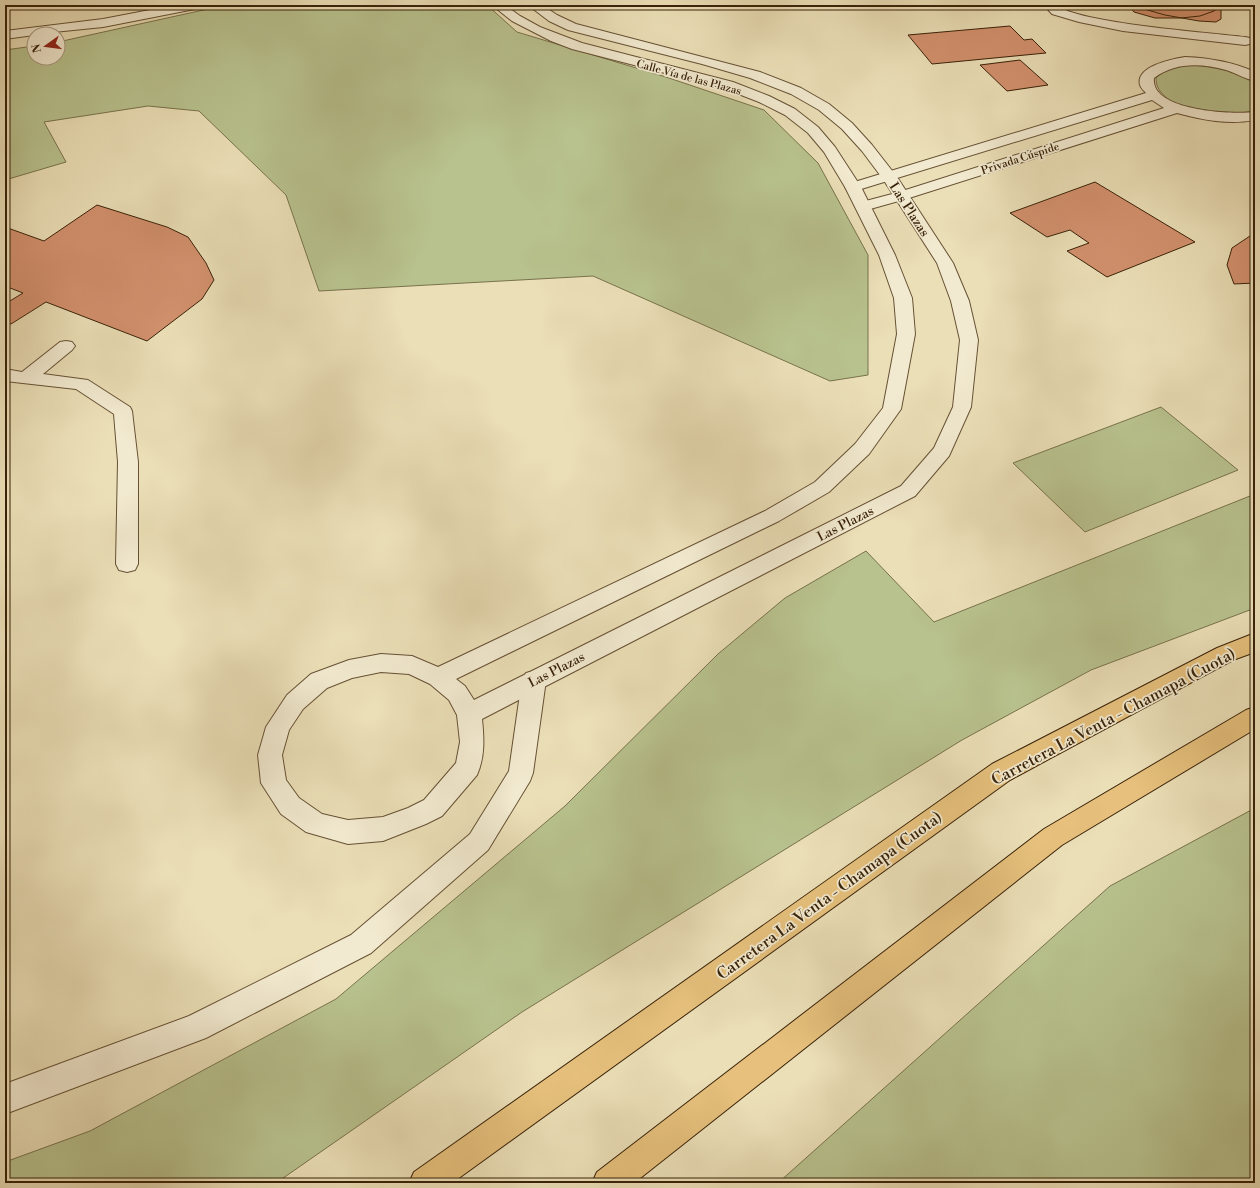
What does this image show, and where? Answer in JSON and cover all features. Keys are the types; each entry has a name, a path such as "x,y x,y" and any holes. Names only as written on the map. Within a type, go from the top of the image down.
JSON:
{"highway":[{"name":"Carretera La Venta - Chamapa (Cuota)","path":"425,1183 1002,772 1224,654 1255,642"},
{"path":"608,1183 1053,837 1255,718"}],"street":[{"path":"5,35 103,23 196,5"},
{"name":"Calle Vía de las Plazas","path":"498,5 512,17 529,28 554,38 584,48 728,85 764,99 790,112 813,130 830,150 853,187"},
{"name":"Calle Vía de las Plazas","path":"534,5 553,18 572,27 741,71 796,91 824,107 847,126 867,148 889,177"},
{"path":"1050,5 1056,11 1079,18 1123,27 1250,38"},
{"path":"1228,66 1250,38"},
{"path":"1255,77 1228,66 1207,62 1186,61 1155,68 1148,76 1147,85 1154,95 1177,108 1216,118 1236,119 1255,116"},
{"name":"Privada Cúspide","path":"853,187 1154,95"},
{"name":"Privada Cúspide","path":"863,206 901,196 1177,108"},
{"name":"Las Plazas","path":"469,714 908,491 942,451 962,407 968,340 960,302 945,263 889,177"},
{"path":"438,677 772,516 822,487 862,449 892,409 906,334 903,298 888,255 853,187"},
{"path":"26,378 66,346"},
{"path":"5,375 81,384 123,411 128,462 128,564"},
{"path":"381,663 412,665 438,677 458,693 469,714 472,742 468,767 433,808 383,829 348,832 315,824 290,806 274,783 270,755 278,727 295,702 319,682 349,668 381,663"},
{"path":"5,1099 196,1028 361,944 479,842 521,773 534,680"}],"green space":[{"path":"226,5 487,5 517,32 666,77 764,110 818,163 868,255 868,375 830,381 593,276 319,291 286,195 199,111 148,106 44,122 66,162 5,180 5,50 26,47 26,66 66,66 66,40"},
{"path":"1189,65 1222,69 1238,74 1255,82 1255,110 1244,113 1213,113 1196,110 1168,99 1159,90 1156,78 1167,70"},
{"path":"1161,407 1238,470 1085,532 1013,463"},
{"path":"1255,494 1255,608 1091,670 962,740 522,1012 276,1183 5,1183 5,1162 90,1131 336,999 565,806 718,654 785,598 866,551 934,622"},
{"path":"1255,808 1255,1183 778,1183 1110,886"}],"building":[{"path":"1128,5 1220,6 1214,11 1200,16 1155,18 1134,12"},
{"path":"1130,5 1221,5 1221,19 1216,22 1199,21 1165,15"},
{"path":"1010,26 1024,40 1032,39 1046,53 932,64 908,35"},
{"path":"1020,60 1048,85 1007,91 980,65"},
{"path":"1095,182 1195,242 1107,277 1067,251 1089,243 1070,230 1047,237 1010,213"},
{"path":"97,205 167,227 188,237 206,263 214,280 202,299 147,341 46,302 11,324 5,322 5,304 23,293 5,286 5,227 44,241"},
{"path":"1255,234 1255,283 1234,284 1227,265 1232,248"}]}
